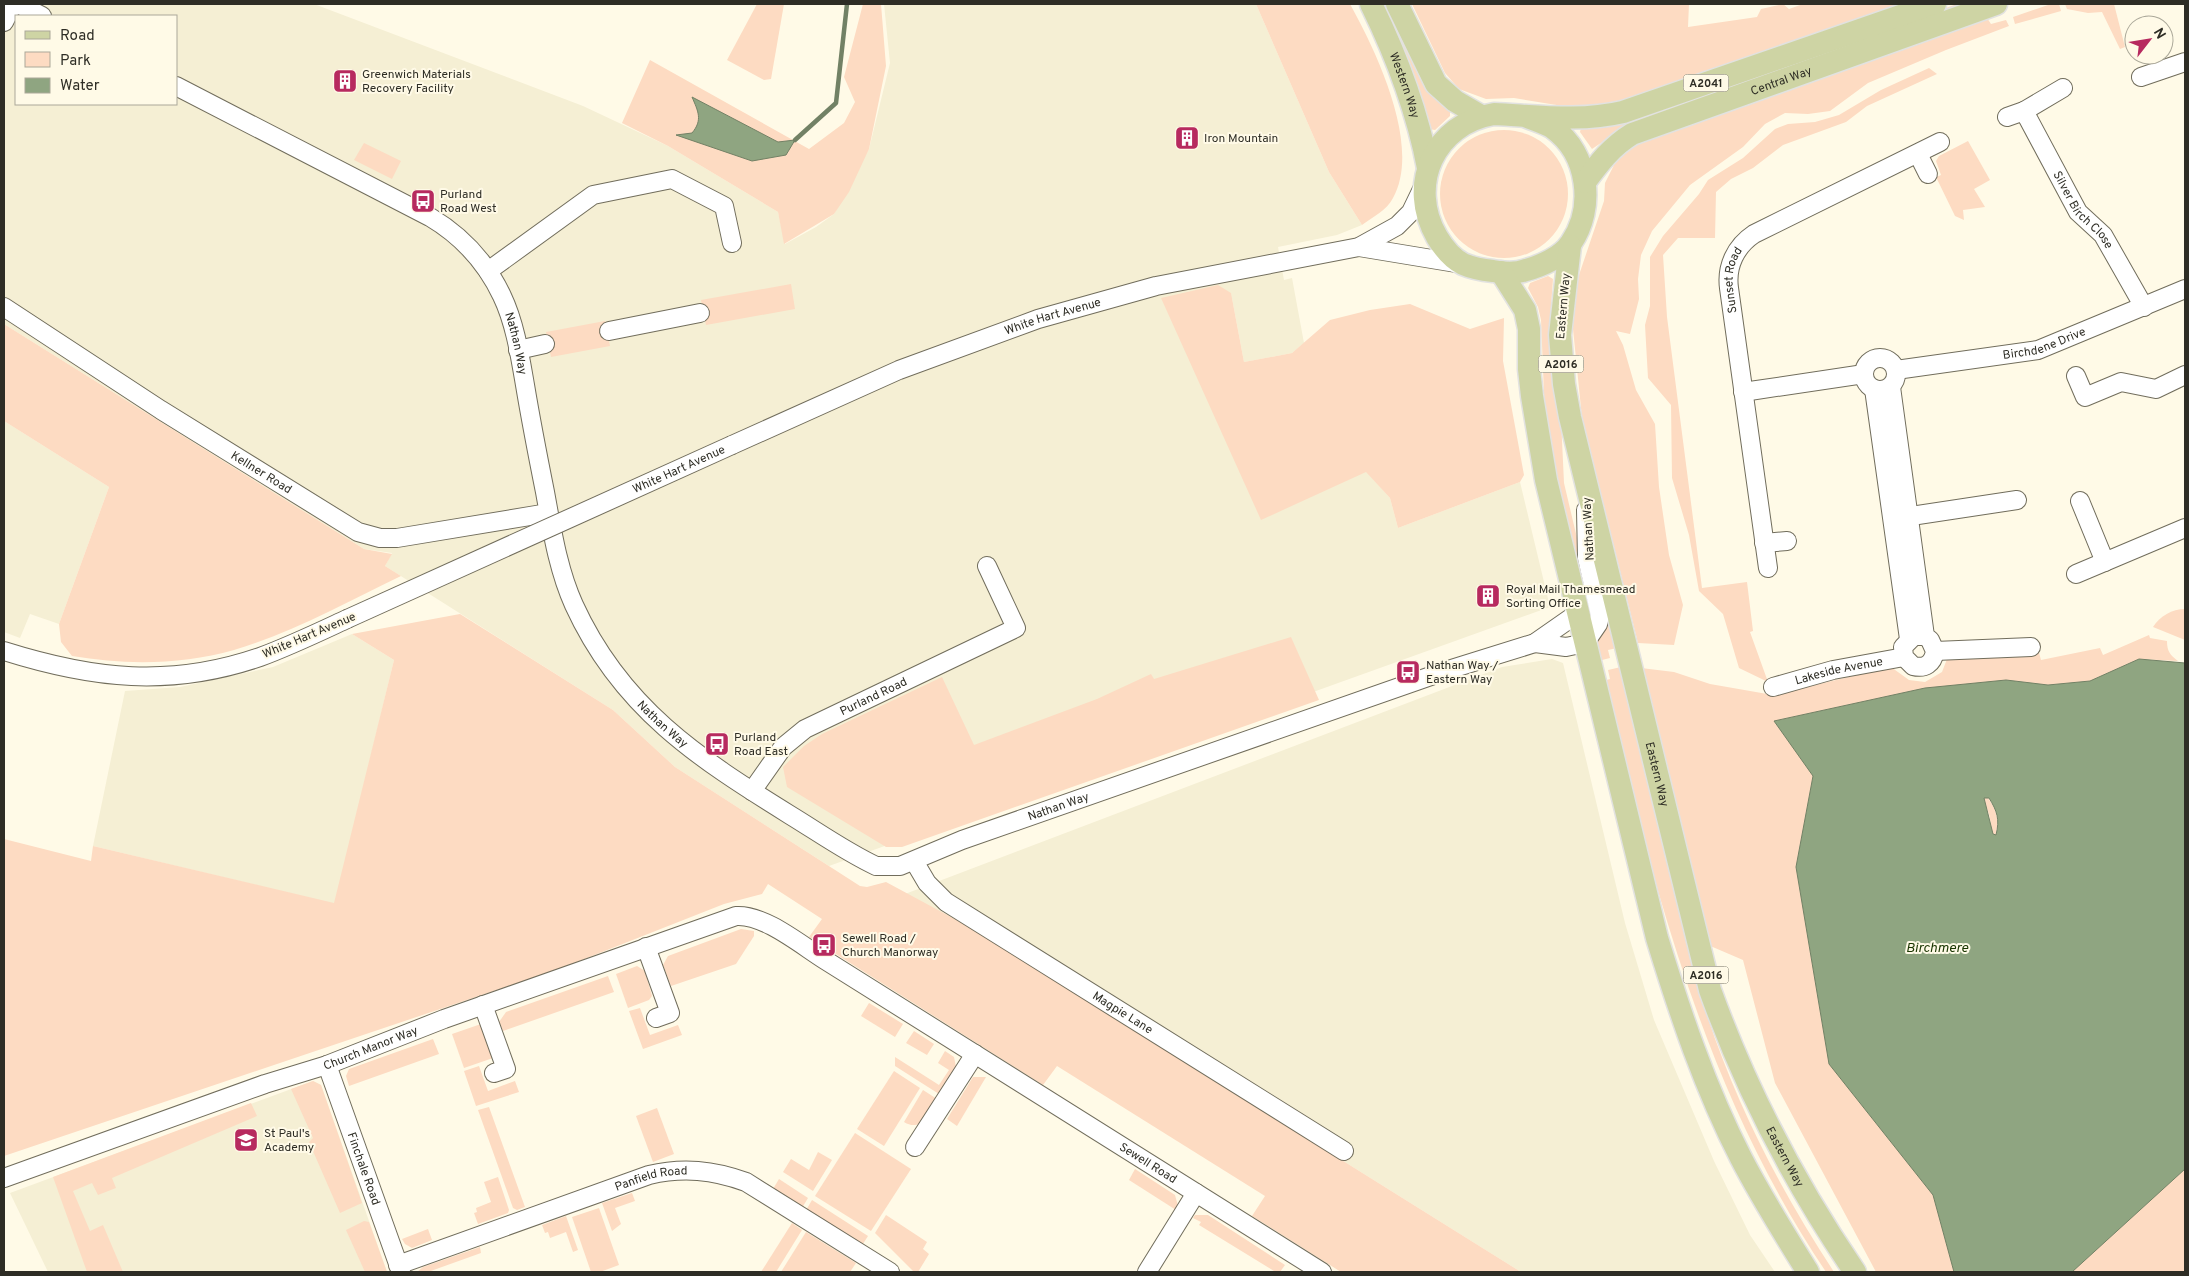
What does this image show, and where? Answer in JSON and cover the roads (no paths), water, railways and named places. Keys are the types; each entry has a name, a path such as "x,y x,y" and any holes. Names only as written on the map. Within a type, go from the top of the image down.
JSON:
{"main road":[{"name":"Western Way","path":"1371,4 1386,34 1416,111 1426,177"},
{"name":"Western Way","path":"1398,4 1436,84 1455,101 1481,116"},
{"name":"Central Way","path":"1525,116 1579,118 1600,117 1623,112 1935,4"},
{"name":"Central Way","path":"1585,182 1605,154 1616,143 1632,134 1996,4"},
{"path":"1494,114 1525,116 1553,128 1572,148 1580,162 1585,182 1586,208 1570,246 1548,262 1535,268 1520,272 1501,272 1463,264 1443,248 1429,223 1424,199 1426,177 1437,149 1461,125 1481,116 1494,114"},
{"name":"Eastern Way","path":"1570,246 1561,308 1561,359 1570,417 1710,990 1730,1045 1772,1134 1818,1218 1854,1272"},
{"name":"A2016","path":"1501,272 1525,310 1528,329 1529,369 1536,427 1585,643 1657,938 1680,1012 1704,1074 1740,1156 1808,1272"}],"street":[{"path":"4,22 13,4"},
{"path":"18,4 40,15"},
{"path":"2141,77 2185,62"},
{"name":"Nathan Way","path":"178,87 450,229 472,250 488,271 503,298 518,350 548,513 562,575 591,638 606,662 627,689 669,732 690,749 752,792 876,866 900,866 962,840 1430,676 1535,643 1578,613"},
{"path":"2007,117 2024,111 2063,88"},
{"name":"Silver Birch Close","path":"2024,111 2078,212 2103,235 2144,307"},
{"name":"Sunset Road","path":"1768,568 1728,280 1730,265 1742,244 1754,234 1940,142"},
{"path":"1918,154 1928,174"},
{"name":"White Hart Avenue","path":"4,651 67,670 122,677 186,674 228,666 259,657 899,370 1038,319 1156,286 1359,247 1397,226 1411,212 1426,177"},
{"path":"488,271 593,194 672,179 724,206 732,243"},
{"name":"White Hart Avenue","path":"1359,247 1463,264"},
{"name":"Birchdene Drive","path":"1887,382 2038,350 2185,290"},
{"name":"Kellner Road","path":"4,307 161,410 358,532 380,538 397,538 548,513"},
{"path":"609,331 700,313"},
{"path":"518,350 545,344"},
{"path":"1887,382 1866,381 1864,374 1868,364 1876,358 1889,361 1887,382 1901,518 1917,637"},
{"path":"1743,392 1864,374"},
{"path":"2076,376 2085,397 2121,382 2156,389 2185,375"},
{"name":"Nathan Way","path":"1535,643 1566,647 1585,643 1598,624 1600,615 1587,558 1586,480"},
{"path":"1901,518 2017,500"},
{"path":"2080,501 2105,562"},
{"path":"2076,574 2185,528"},
{"path":"1764,544 1788,540"},
{"name":"Purland Road","path":"752,792 783,747 805,728 1016,628 987,566"},
{"path":"1917,637 1930,640 1935,651 1931,663 1925,666 1913,666 1904,657 1903,647 1917,637"},
{"path":"1935,651 2031,647"},
{"name":"Lakeside Avenue","path":"1774,688 1833,670 1904,657"},
{"name":"Magpie Lane","path":"914,861 927,884 946,902 1344,1151"},
{"name":"Sewell Road","path":"736,916 749,915 762,920 1322,1272"},
{"name":"Church Manor Way","path":"4,1178 265,1084 327,1065 483,1005 736,916"},
{"path":"646,947 670,1012 656,1018"},
{"path":"483,1005 506,1068 494,1073"},
{"path":"915,1147 975,1054"},
{"name":"Finchale Road","path":"327,1065 399,1269"},
{"name":"Panfield Road","path":"399,1269 649,1175 674,1170 698,1170 730,1176 746,1182 890,1272"},
{"path":"1147,1272 1196,1193"}],"water":[{"path":"692,97 778,142 795,140 786,155 752,161 676,135 692,133 697,124 698,111"},
{"name":"Birchmere","path":"2139,659 2185,663 2185,1169 2072,1272 1954,1272 1933,1195 1829,1064 1796,867 1813,776 1774,721 1925,688 2006,680 2048,685 2090,681","holes":["1984,798 1989,798 1997,815 1996,835 1993,834"]}],"waterway":[{"path":"795,140 836,103 847,4"}],"place":[{"name":"Greenwich Materials Recovery Facility","path":"345,81"},
{"name":"Iron Mountain","path":"1187,138"},
{"name":"Purland Road West","path":"423,201"},
{"name":"Royal Mail Thamesmead Sorting Office","path":"1488,596"},
{"name":"Nathan Way / Eastern Way","path":"1408,672"},
{"name":"Purland Road East","path":"717,744"},
{"name":"Sewell Road / Church Manorway","path":"824,945"},
{"name":"St Paul's Academy","path":"246,1140"}]}
